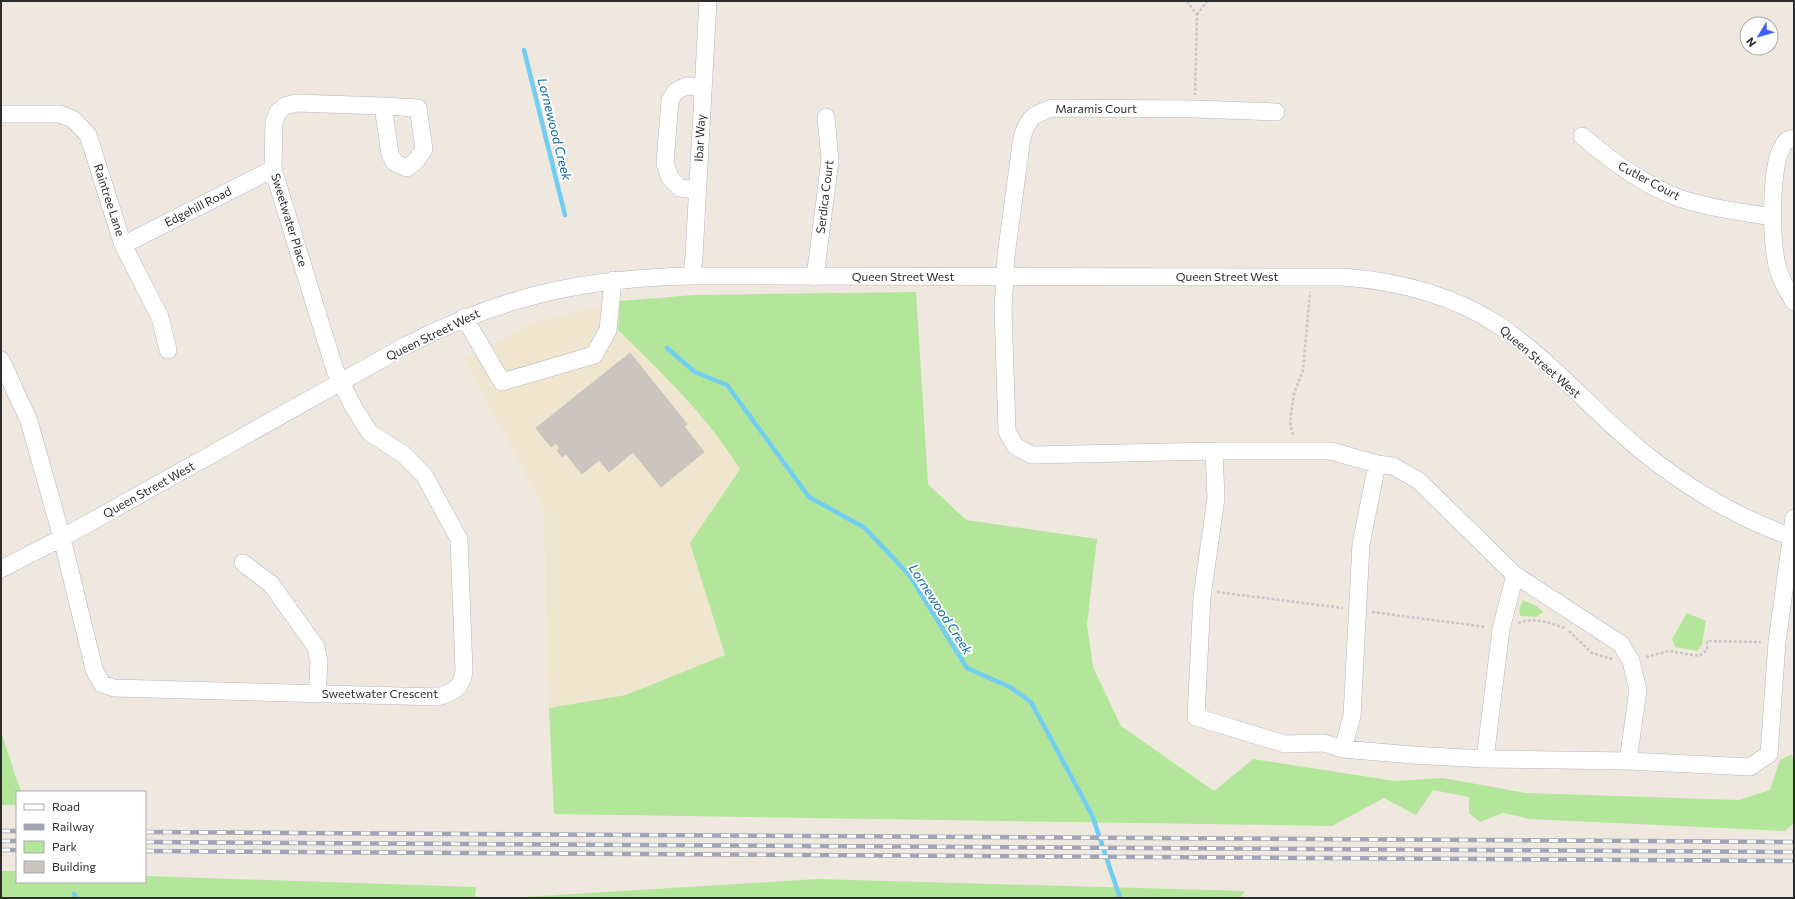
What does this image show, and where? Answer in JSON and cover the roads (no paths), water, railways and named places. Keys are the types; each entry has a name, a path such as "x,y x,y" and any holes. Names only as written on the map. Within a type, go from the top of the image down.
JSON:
{"street":[{"name":"Ibar Way","path":"692,276 708,1"},
{"path":"697,190 680,188 670,178 665,163 670,100 676,91 686,86 703,88"},
{"name":"Sweetwater Place","path":"342,382 335,370 273,169 274,122 278,112 285,106 296,103 383,106"},
{"name":"Maramis Court","path":"1276,112 1195,109 1052,108 1039,113 1028,121 1022,137 1006,256 1003,308 1008,431 1015,446 1032,455 1214,451 1331,451 1377,464 1393,466 1419,481 1515,575 1620,644 1631,661 1638,690 1628,761"},
{"name":"Raintree Lane","path":"1,114 60,114 74,120 82,126 88,135 123,245 160,316 168,350"},
{"name":"Serdica Court","path":"815,277 830,160 826,117"},
{"name":"Cutler Court","path":"1582,136 1604,155 1627,171 1678,198 1711,207 1772,217"},
{"path":"1794,138 1786,141 1778,156 1775,173 1772,217 1777,265 1784,285 1794,302"},
{"name":"Edgehill Road","path":"123,245 273,169"},
{"name":"Queen Street West","path":"1,569 62,538 407,345 464,318 509,302 547,291 613,280 692,276 1312,277 1362,279 1405,285 1447,298 1497,324 1524,345 1618,431 1656,462 1692,487 1728,508 1793,538"},
{"path":"464,318 502,382 594,355 608,330 613,280"},
{"path":"1,360 29,421 62,538"},
{"name":"Sweetwater Crescent","path":"62,538 94,669 102,684 114,688 438,697 452,692 463,681 464,671 458,539 424,475 403,454 370,433 342,382"},
{"path":"1214,451 1216,498 1202,596 1196,717 1285,744 1324,743 1342,749 1485,759 1628,761 1750,767 1768,754 1777,642 1793,538 1794,518"},
{"path":"1342,749 1352,716 1361,544 1377,464"},
{"path":"243,563 271,584 316,647 318,662 317,694"},
{"path":"1485,759 1501,629 1515,575"}],"waterway":[{"name":"Lornewood Creek","path":"524,50 565,215"},
{"name":"Lornewood Creek","path":"667,348 695,372 727,385 809,497 865,528 910,576 967,668 1010,687 1031,702 1092,815 1120,898"},
{"path":"74,894 76,898"}],"railway":[{"path":"1,831 16,831"},
{"path":"146,832 1794,842"},
{"path":"1,841 16,841"},
{"path":"146,842 1794,852"},
{"path":"1,850 16,850"},
{"path":"146,851 1794,861"}]}
